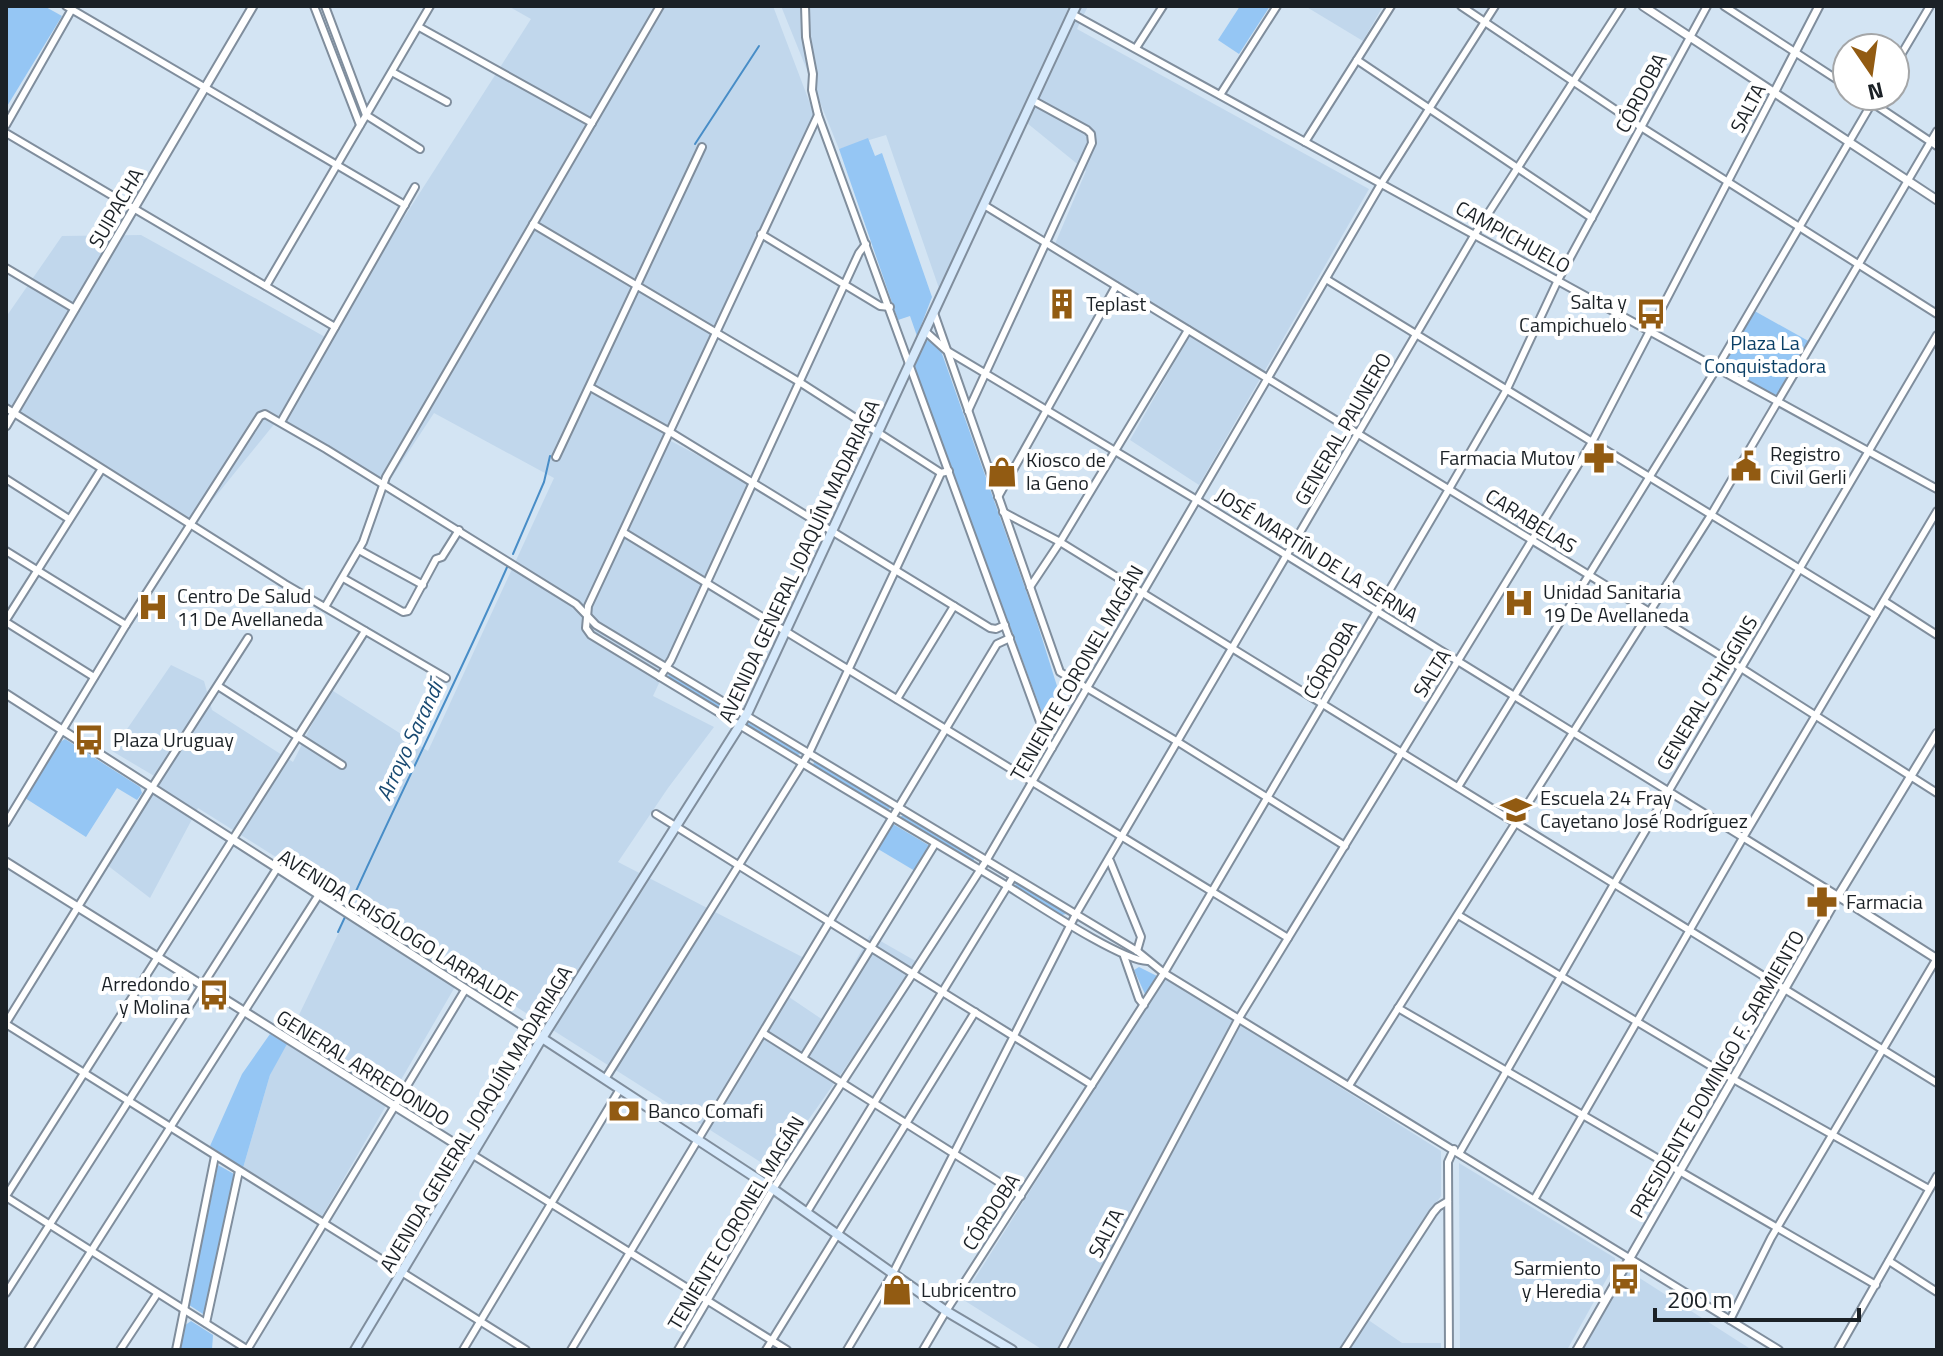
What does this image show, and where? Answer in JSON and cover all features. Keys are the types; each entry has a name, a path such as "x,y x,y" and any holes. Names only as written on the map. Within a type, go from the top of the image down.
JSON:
{"main road":[{"name":"AVENIDA GENERAL JOAQUÍN MADARIAGA","path":"355,1350 542,1038 747,714 1074,10"},
{"name":"AVENIDA CRISÓLOGO LARRALDE","path":"542,1038 773,1189 946,1311 1012,1350"}],"street":[{"name":"SUIPACHA","path":"6,426 253,6"},
{"path":"314,6 360,125"},
{"path":"325,6 366,115 420,149"},
{"path":"266,286 419,27 429,8 420,6"},
{"path":"325,607 359,550 383,485 660,6"},
{"path":"805,6 806,37 813,74 812,96 818,115 890,307 945,472 1052,748"},
{"path":"1136,48 1163,6"},
{"path":"1220,95 1277,6"},
{"path":"1305,142 1391,6"},
{"path":"1461,6 1641,127 1937,314"},
{"name":"TENIENTE CORONEL MAGÁN","path":"678,1350 773,1189 986,861 1381,184 1495,6"},
{"name":"GENERAL PAUNERO","path":"847,1350 893,1273 1076,914 1110,861 1475,234 1622,6"},
{"path":"1643,6 1937,200"},
{"name":"CÓRDOBA","path":"923,1350 1164,973 1449,489 1507,389 1558,280 1707,6"},
{"path":"1724,6 1831,76"},
{"name":"SALTA","path":"1062,1350 1239,1018 1592,442 1819,6"},
{"path":"1911,38 1930,6"},
{"path":"6,125 71,7 405,205"},
{"name":"CAMPICHUELO","path":"1074,10 1220,95 1937,489"},
{"path":"419,27 592,123"},
{"path":"1357,60 1592,218"},
{"path":"392,72 447,102"},
{"path":"968,411 1092,143 1091,134 1032,100"},
{"path":"1458,787 1718,366 1866,112"},
{"path":"1891,112 1934,144"},
{"path":"818,115 586,613 586,628 591,635 739,727 1124,956 1148,961"},
{"path":"1350,1084 1711,515 1907,180 1934,144 1937,131"},
{"path":"6,133 335,327"},
{"path":"556,457 702,147"},
{"path":"281,422 415,187"},
{"name":"CARABELAS","path":"984,205 1741,668 1937,793"},
{"path":"533,224 945,472"},
{"path":"761,234 880,306 890,307"},
{"path":"660,677 708,582 859,253 866,244"},
{"path":"6,268 75,309"},
{"path":"1326,279 1875,615"},
{"path":"998,497 1116,286"},
{"path":"934,313 1060,672 1345,846"},
{"path":"1030,587 1188,330"},
{"name":"JOSÉ MARTÍN DE LA SERNA","path":"925,331 946,350 1197,500 1937,958"},
{"name":"GENERAL O'HIGGINS","path":"1457,1151 1937,335"},
{"path":"590,387 670,432 990,628 1005,625"},
{"path":"6,408 101,470 446,678"},
{"path":"6,823 126,625 262,414 281,422 459,530 586,613 596,625 1137,951 1164,973 1350,1084 1779,1350"},
{"path":"94,677 6,621 101,470"},
{"path":"605,1079 809,753 945,472"},
{"path":"6,479 69,519"},
{"path":"1535,1198 1744,836 1937,511"},
{"path":"1003,512 1060,542 1937,1083"},
{"path":"343,578 403,612 408,611 436,559 442,557 459,530"},
{"path":"623,532 1288,938"},
{"path":"359,550 423,585"},
{"path":"6,551 126,625"},
{"path":"1884,601 1937,635"},
{"path":"897,699 954,606"},
{"path":"365,631 6,1196 247,1350 465,990"},
{"path":"248,638 6,1024 526,1350"},
{"path":"571,1350 997,644 1010,638"},
{"path":"218,686 342,765"},
{"name":"AVENIDA CRISÓLOGO LARRALDE","path":"6,694 542,1038"},
{"name":"PRESIDENTE DOMINGO F. SARMIENTO","path":"1577,1350 1838,896 1937,733"},
{"path":"656,814 1092,1085"},
{"path":"803,1058 935,844"},
{"path":"1110,861 1141,937 1137,951"},
{"name":"GENERAL ARREDONDO","path":"6,862 787,1350"},
{"path":"6,1293 276,870"},
{"path":"807,1212 1013,877"},
{"path":"28,1350 318,896"},
{"path":"1458,915 1733,1079 1929,1189"},
{"path":"1124,956 1144,1005"},
{"path":"1730,1320 1777,1229 1937,958"},
{"path":"1398,1008 1876,1285"},
{"path":"766,1350 975,1012"},
{"path":"763,1033 1021,1196"},
{"path":"463,1350 620,1089"},
{"path":"1449,1350 1448,1162 1457,1151"},
{"path":"176,1350 215,1156"},
{"path":"206,1323 239,1171"},
{"path":"1838,1350 1937,1176"},
{"path":"1344,1350 1433,1213 1448,1201"},
{"path":"1889,1261 1937,1292"},
{"path":"120,1350 157,1294"}],"shaded area":[{"path":"508,6 773,6 817,122 667,439 752,484 653,696 714,727 618,862 810,961 789,997 823,1020 870,935 919,963 773,1170 463,973 322,1216 243,1168 270,1075 352,905 198,808 150,898 107,865 161,780 112,751 171,665 204,681 212,710 293,762 330,689 428,751 554,478 434,413 388,483 280,417 194,523 6,406 6,317 62,236 141,235 327,338 531,19"},
{"path":"781,6 1088,6 1077,29 1369,189 1199,485 1130,440 1193,330 1052,251 1086,171 1027,123 942,297 886,135 839,149"},
{"path":"1305,6 1383,6 1363,41"},
{"path":"1165,977 1441,1151 1441,1196 1361,1315 1402,1343 1441,1343 1441,1350 1043,1350 962,1299"},
{"path":"1459,1163 1615,1258 1615,1264 1567,1350 1460,1350"},
{"path":"1627,1270 1752,1350 1580,1350"}],"green space":[{"path":"6,6 44,6 62,16 6,108"},
{"path":"1240,6 1270,6 1239,54 1218,40"},
{"path":"868,138 875,156 882,153 932,297 917,336 910,316 898,320 839,149"},
{"name":"Plaza La Conquistadora","path":"1751,309 1812,343 1779,401 1718,366"},
{"path":"928,340 940,348 1057,686 1068,709 1051,737 914,368 923,344"},
{"path":"668,674 736,713 737,717 733,718 669,678"},
{"path":"747,722 800,754 795,756 747,726"},
{"path":"65,739 140,787 142,793 137,800 117,788 86,837 25,798 57,744"},
{"path":"814,761 890,809 885,810 813,766"},
{"path":"905,814 973,855 974,860 969,861 902,820 900,817"},
{"path":"893,824 930,846 915,871 878,849"},
{"path":"1015,882 1066,914 1062,915 1016,888"},
{"path":"1139,967 1157,976 1145,994 1134,970"},
{"path":"270,1034 287,1044 270,1075 243,1168 210,1146 242,1074"},
{"path":"218,1165 234,1174 206,1312 203,1314 189,1305"},
{"path":"191,1321 213,1335 212,1350 179,1350 184,1326"}],"waterway":[{"name":"Arroyo Sarandí","path":"695,144 759,46"},
{"name":"Arroyo Sarandí","path":"513,554 544,482 550,456"},
{"name":"Arroyo Sarandí","path":"347,911 508,565"},
{"name":"Arroyo Sarandí","path":"338,932 345,917"}],"place":[{"name":"Teplast","path":"1062,304"},
{"name":"Salta y Campichuelo","path":"1651,314"},
{"name":"Farmacia Mutov","path":"1599,458"},
{"name":"Registro Civil Gerli","path":"1746,466"},
{"name":"Kiosco de la Geno","path":"1002,472"},
{"name":"Unidad Sanitaria 19 De Avellaneda","path":"1519,603"},
{"name":"Centro De Salud 11 De Avellaneda","path":"153,607"},
{"name":"Plaza Uruguay","path":"89,740"},
{"name":"Escuela 24 Fray Cayetano José Rodríguez","path":"1516,810"},
{"name":"Farmacia","path":"1822,902"},
{"name":"Arredondo y Molina","path":"214,995"},
{"name":"Banco Comafi","path":"624,1111"},
{"name":"Sarmiento y Heredia","path":"1625,1279"},
{"name":"Lubricentro","path":"897,1290"}]}
